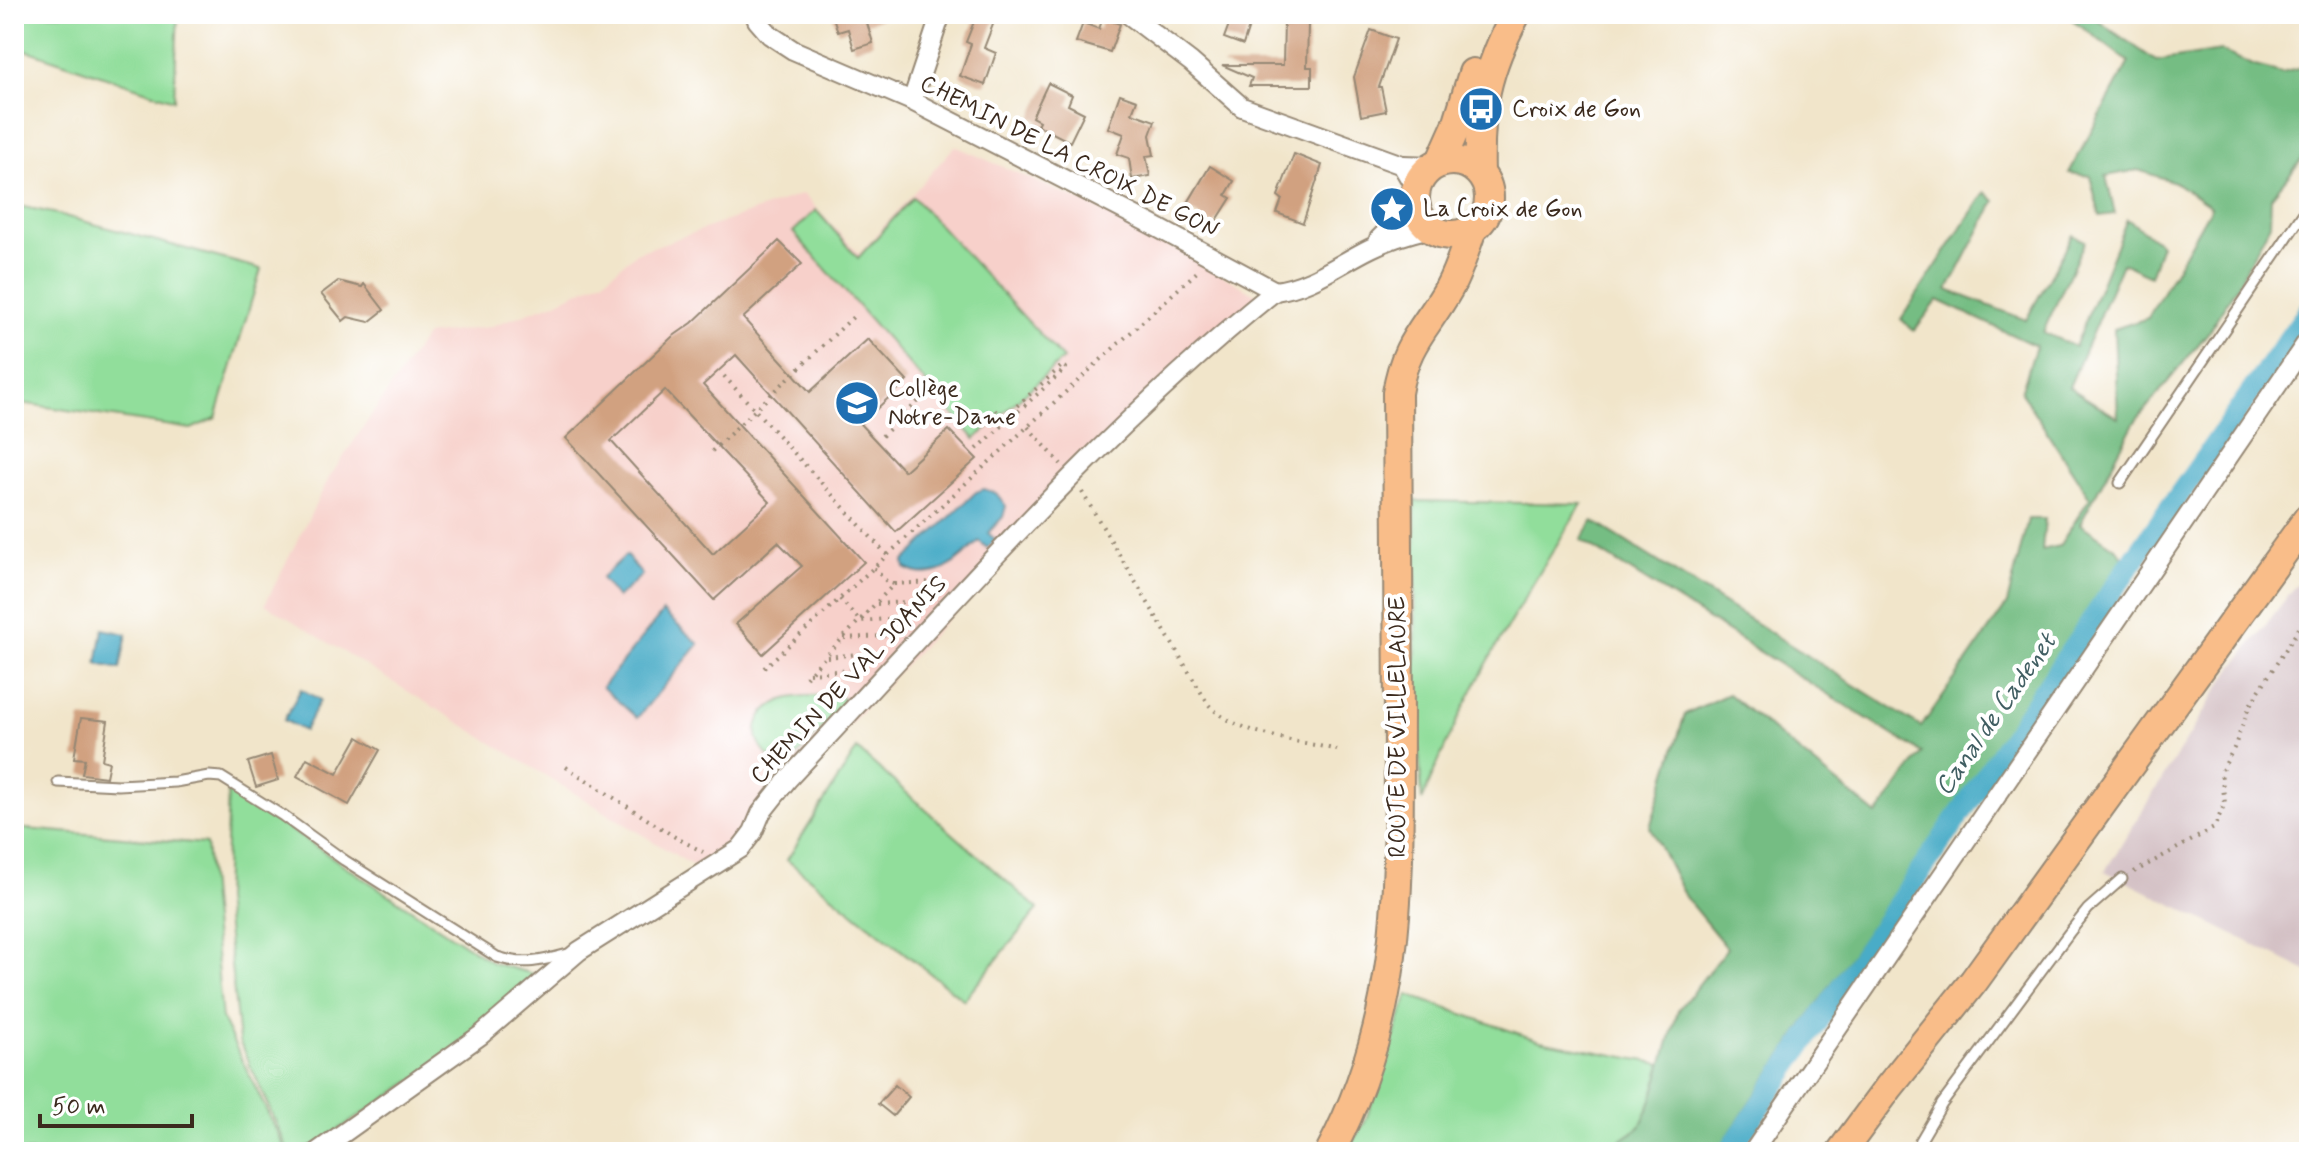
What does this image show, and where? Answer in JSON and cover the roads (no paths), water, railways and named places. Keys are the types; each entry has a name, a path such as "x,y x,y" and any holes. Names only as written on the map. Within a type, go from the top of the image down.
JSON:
{"main road":[{"path":"1439,302 1438,243 1420,214 1416,194 1420,181 1438,164 1457,125 1482,50 1508,14"},
{"path":"1480,173 1478,132 1484,94 1516,14"},
{"path":"1431,228 1452,235 1472,229 1487,210 1489,197 1487,184 1480,173 1462,162 1438,164"},
{"name":"ROUTE DE VILLELAURE","path":"1330,1152 1363,1081 1392,963 1398,867 1397,393 1406,355 1454,277 1472,229"},
{"path":"1841,1152 1974,981 2309,517"}],"street":[{"name":"CHEMIN DE LA CROIX DE GON","path":"755,14 770,35 793,50 912,101 1275,291"},
{"path":"912,101 941,14"},
{"path":"1128,14 1191,62 1242,107 1402,165 1438,164"},
{"path":"1368,249 1393,227 1416,194 1402,165"},
{"path":"1275,291 1296,288 1315,280 1399,235 1431,228"},
{"name":"CHEMIN DE VAL JOANIS","path":"317,1152 481,1035 579,951 740,849 753,832 761,813 788,779 1073,476 1181,372 1275,291"},
{"path":"1753,1152 2309,339"}],"lane":[{"path":"2120,483 2309,205"},
{"path":"58,782 118,785 221,777 497,957 529,964 579,951"},
{"path":"1914,1152 1942,1104 2069,933 2088,909 2122,879"}],"water":[{"path":"984,489 996,493 1006,506 1003,517 988,533 996,540 987,548 979,541 955,563 936,572 916,573 905,568 904,561 976,492"},
{"path":"626,555 642,575 617,598 601,578"},
{"path":"663,612 699,644 637,718 602,687"},
{"path":"103,629 127,634 120,669 97,664"},
{"path":"301,689 320,700 304,731 284,720"}],"waterway":[{"name":"Canal de Cadenet","path":"1729,1152 2121,578 2309,310"}],"place":[{"name":"Croix de Gon","path":"1481,109"},
{"name":"La Croix de Gon","path":"1392,209"},
{"name":"Collège Notre-Dame","path":"857,403"}]}
